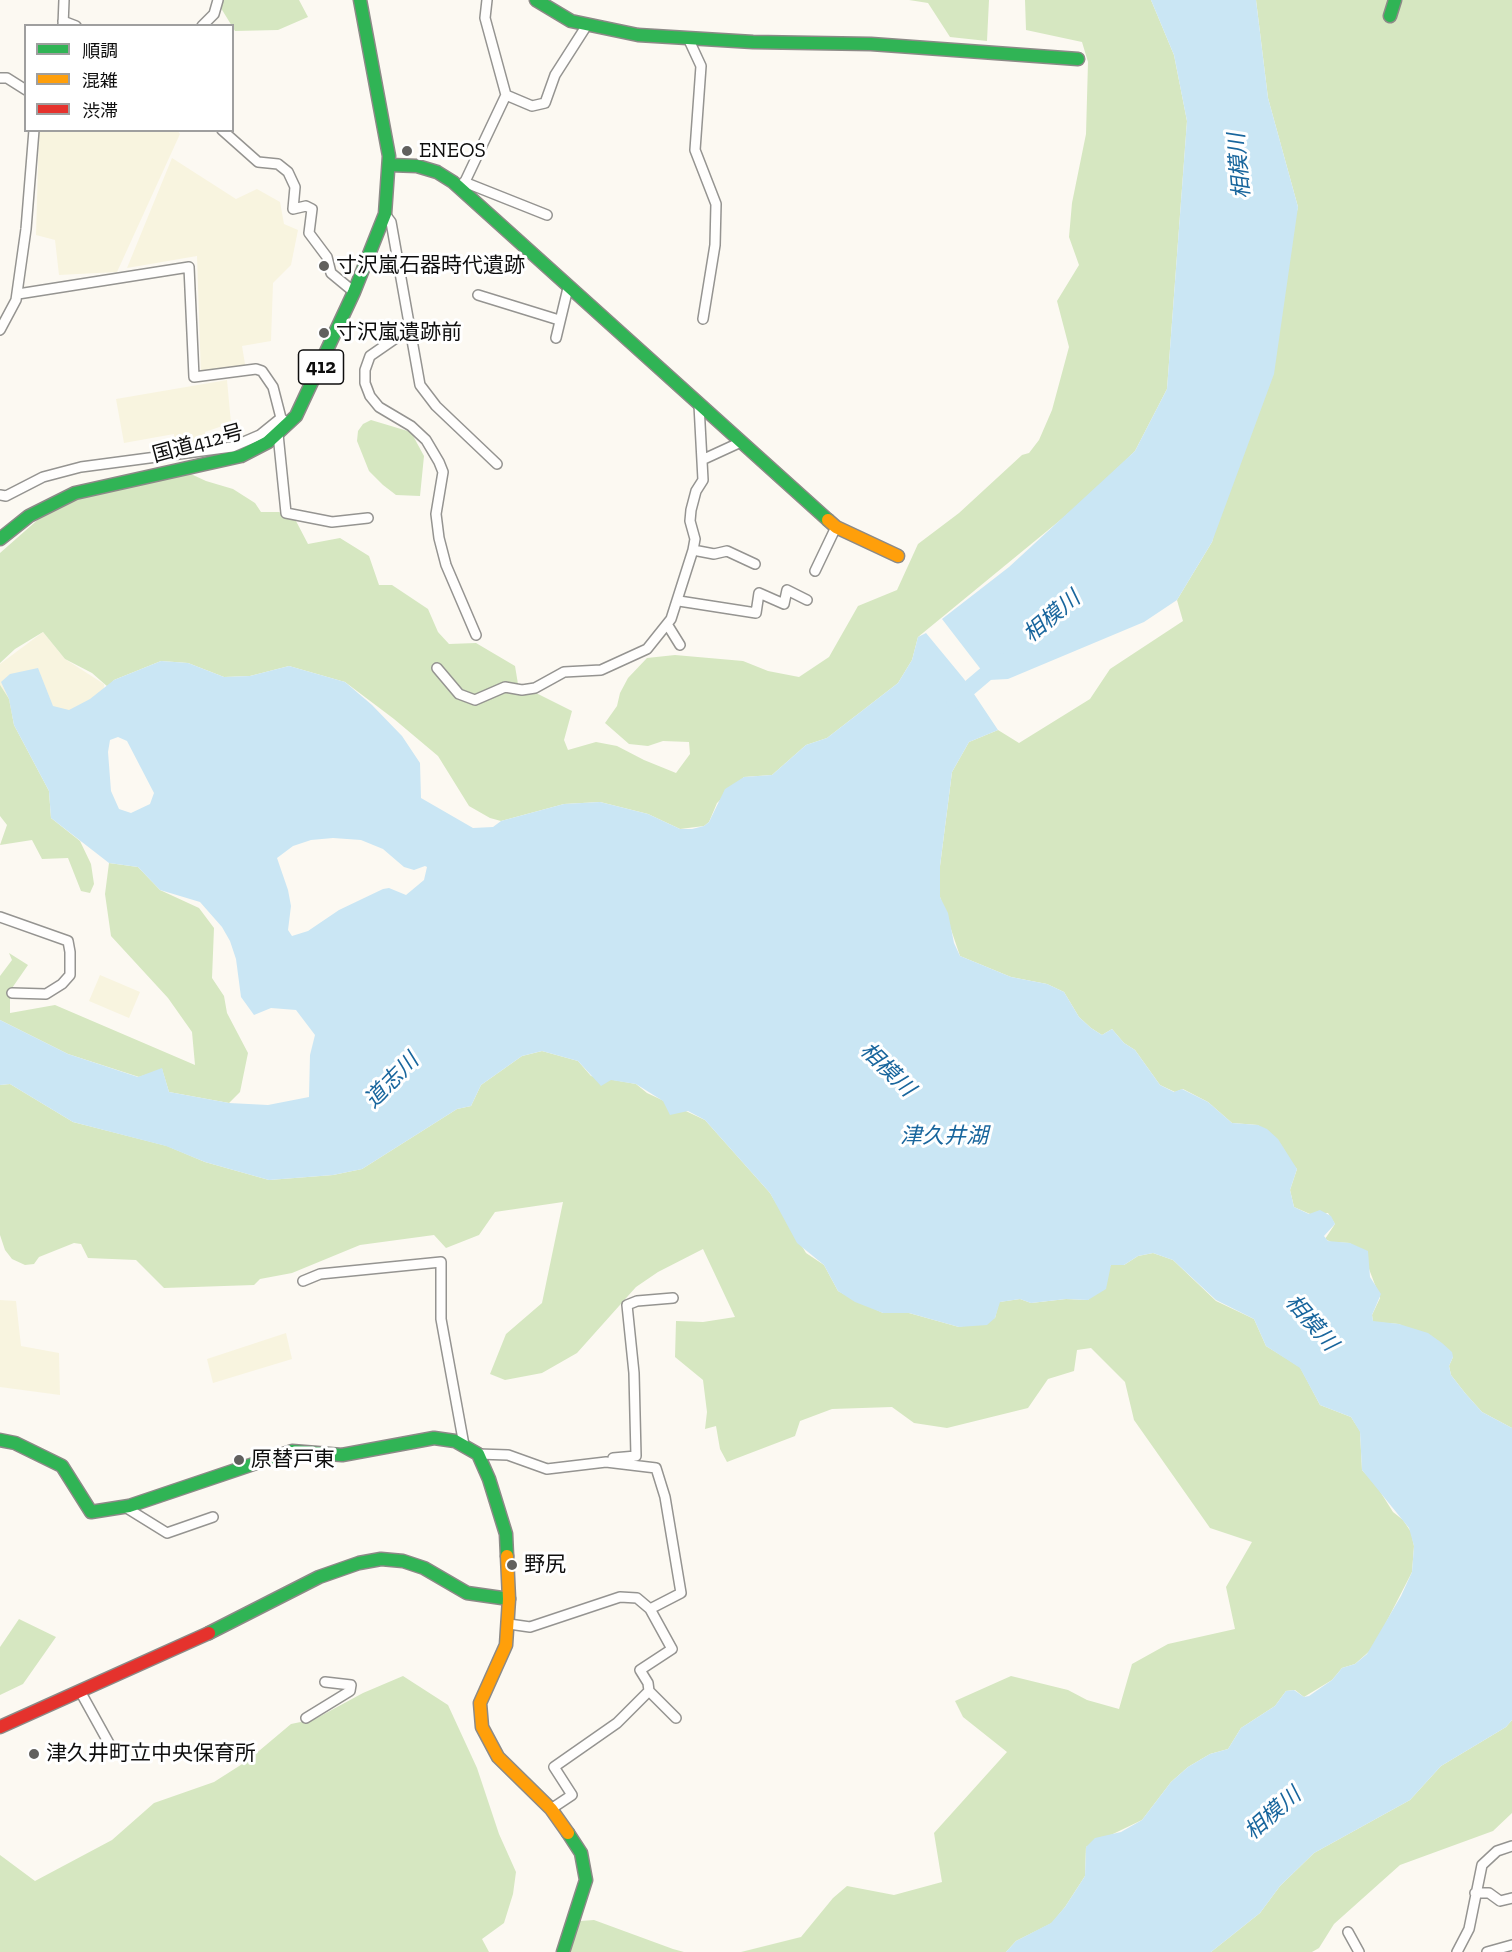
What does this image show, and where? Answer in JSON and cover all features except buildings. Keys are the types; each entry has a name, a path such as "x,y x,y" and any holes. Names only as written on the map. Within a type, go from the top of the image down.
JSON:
{"main road":[{"name":"国道412号","path":"0,539 29,516 75,494 241,456 278,434 285,421 309,393 354,292 385,214 390,165 377,80 360,0"},
{"path":"536,0 571,21 638,35 871,45 1078,59"},
{"path":"1390,16 1395,0"},
{"path":"390,165 417,166 437,172 462,186 568,288 836,527 898,556"},
{"path":"0,1440 15,1443 62,1466 91,1512 125,1507 292,1451 319,1451 342,1455 434,1438 464,1445 478,1454 489,1479 506,1534 509,1599 509,1624 502,1659 480,1703 482,1728 498,1757 551,1809 572,1837 585,1866 583,1892 567,1931 563,1952"},
{"path":"0,1727 221,1627 319,1577 359,1563 381,1559 402,1561 424,1568 467,1593 509,1599"}],"street":[{"path":"63,23 64,0"},
{"path":"204,24 214,14 218,0"},
{"path":"487,0 485,18 506,95 462,186 547,215"},
{"path":"506,95 532,106 545,103 555,75 587,25"},
{"path":"688,38 701,66 695,150 711,187 717,214 715,245 703,319"},
{"path":"0,78 7,78 24,89"},
{"path":"0,330 12,312 18,294 26,237 34,132"},
{"path":"224,132 258,162 281,166 288,172 295,187 293,209 306,206 312,209 309,233 327,257 331,273 354,292"},
{"path":"385,214 392,222 420,385 436,406 497,464"},
{"path":"0,495 6,496 43,477 81,467 232,447 253,439 285,421 273,387 262,371 256,369 194,377 189,267 18,294"},
{"path":"556,338 568,288"},
{"path":"478,295 559,320"},
{"path":"409,329 370,356 365,370 365,383 370,396 379,407 411,426 426,440 439,462 443,472 436,514 439,538 446,565 476,635"},
{"path":"437,668 459,694 475,700 505,687 522,690 535,688 564,672 601,670 623,662 647,649 667,624 679,601 693,550 695,539 690,521 691,510 696,491 704,480 699,405"},
{"path":"278,434 286,513 332,522 368,518"},
{"path":"704,459 741,442"},
{"path":"815,571 836,527"},
{"path":"693,550 714,554 727,551 755,564"},
{"path":"679,601 756,613 759,593 784,604 787,590 807,600"},
{"path":"667,624 680,645"},
{"path":"0,917 68,941 70,952 70,975 62,984 46,994 12,993"},
{"path":"303,1281 320,1274 441,1262 441,1319 464,1445"},
{"path":"606,1462 616,1457 636,1456 634,1373 627,1305 637,1301 674,1298"},
{"path":"478,1454 508,1455 547,1469 606,1462 656,1468 662,1487 681,1593 650,1609"},
{"path":"125,1507 167,1533 213,1517"},
{"path":"509,1624 530,1627 620,1597 637,1598 650,1609 672,1649 640,1670 650,1691 676,1718"},
{"path":"306,1718 350,1691 351,1684 325,1682"},
{"path":"80,1691 111,1747"},
{"path":"551,1809 572,1795 554,1767 617,1723 650,1691"},
{"path":"1457,1952 1469,1929 1480,1870 1485,1860 1497,1851 1512,1846"},
{"path":"1475,1893 1489,1893 1500,1901 1512,1898"},
{"path":"1348,1932 1359,1952"},
{"path":"1486,1952 1512,1945"}],"shaded area":[{"path":"39,132 178,132 180,134 117,272 59,275 55,240 36,235"},
{"path":"172,158 236,199 257,189 280,202 284,224 298,230 291,265 273,283 271,341 242,346 246,370 201,376 197,256 127,268"},
{"path":"227,380 231,423 205,432 206,451 174,453 174,434 124,443 116,399"},
{"path":"43,632 65,659 104,684 99,846 0,698 0,664"},
{"path":"100,975 140,992 129,1018 89,1001"},
{"path":"0,1300 16,1301 21,1346 59,1353 60,1395 0,1387"},
{"path":"286,1333 292,1359 213,1383 207,1359"}],"green space":[{"path":"216,0 299,0 308,17 278,30 235,31 234,24 231,24"},
{"path":"909,0 989,0 987,41 950,37 928,3"},
{"path":"1025,0 1151,0 1174,55 1187,121 1167,389 1135,451 1086,499 918,637 912,660 898,683 827,738 806,745 772,775 744,777 717,803 709,822 704,826 680,829 648,814 600,802 564,804 501,821 490,818 469,806 438,756 394,719 345,682 289,666 250,676 224,677 188,663 161,661 114,680 108,687 92,673 65,659 43,632 15,649 0,663 0,553 42,516 70,499 178,468 206,481 233,489 255,503 261,512 279,512 296,521 308,544 340,538 369,556 379,585 392,585 428,609 438,632 449,644 476,643 515,666 518,684 572,711 564,740 568,750 596,742 617,746 676,773 690,754 689,742 663,741 648,746 629,744 605,723 617,706 620,693 628,678 647,658 675,655 743,661 768,671 799,677 829,657 858,606 897,590 918,544 959,513 1022,455 1029,453 1039,440 1052,410 1069,347 1057,301 1079,265 1069,237 1072,203 1086,134 1088,62 1082,42 1026,30"},
{"path":"1256,0 1512,0 1512,1428 1482,1412 1465,1393 1451,1375 1449,1366 1453,1357 1399,1324 1373,1322 1372,1315 1380,1298 1369,1269 1350,1243 1331,1242 1325,1239 1335,1224 1328,1213 1310,1214 1294,1207 1290,1190 1297,1169 1258,1125 1232,1123 1208,1102 1183,1089 1175,1092 1160,1085 1135,1050 1124,1043 1112,1029 1102,1035 1091,1028 1079,1017 1064,992 1047,984 1011,977 960,956 940,897 940,866 952,772 969,742 998,730 1019,743 1090,699 1110,669 1183,621 1177,600 1212,542 1298,207 1268,98"},
{"path":"371,420 411,432 424,456 420,496 396,495 369,471 357,441 358,431 363,424"},
{"path":"0,685 9,699 14,725 49,791 51,818 80,841 91,864 94,884 90,893 81,891 68,858 42,859 32,840 0,845 7,825 0,816"},
{"path":"109,863 138,867 160,890 199,908 214,928 212,978 224,996 227,1013 248,1053 240,1092 229,1103 169,1092 162,1069 139,1077 68,1054 0,1020 0,976 12,960 9,953 28,965 10,991 10,1013 55,1005 195,1065 192,1032 168,998 111,936 105,894"},
{"path":"542,1051 578,1061 591,1076 636,1084 647,1093 705,1120 770,1193 806,1253 824,1265 838,1291 883,1313 909,1313 959,1327 995,1318 999,1302 1020,1299 1031,1303 1066,1299 1088,1300 1111,1265 1124,1265 1138,1256 1153,1253 1173,1260 1216,1301 1254,1319 1266,1346 1300,1367 1320,1405 1351,1417 1360,1431 1362,1470 1376,1485 1393,1512 1403,1520 1411,1532 1414,1546 1412,1572 1373,1648 1355,1664 1342,1668 1332,1680 1304,1697 1295,1690 1286,1691 1275,1706 1241,1728 1228,1749 1210,1754 1188,1767 1171,1782 1142,1820 1086,1847 1085,1876 1065,1907 1052,1923 1016,1941 1006,1952 741,1952 801,1937 833,1898 847,1886 894,1895 942,1882 934,1833 1007,1752 963,1717 955,1701 1011,1676 1068,1690 1087,1700 1119,1709 1132,1664 1168,1644 1235,1629 1226,1587 1252,1542 1210,1528 1134,1420 1125,1382 1091,1348 1077,1350 1074,1371 1048,1379 1028,1408 947,1428 914,1423 892,1407 832,1409 800,1421 795,1436 727,1462 720,1449 716,1426 705,1429 707,1412 703,1380 675,1357 676,1321 703,1322 735,1317 703,1249 658,1272 636,1287 577,1353 542,1373 505,1380 490,1374 506,1334 542,1303 563,1202 495,1212 479,1235 446,1248 434,1235 360,1245 292,1273 260,1279 254,1285 164,1288 136,1260 88,1258 81,1244 74,1243 39,1257 34,1264 25,1265 12,1259 5,1250 0,1235 0,1085 10,1084 73,1122 167,1146 205,1162 269,1180 333,1175 362,1169 457,1109 471,1106 481,1085 522,1056"},
{"path":"19,1619 56,1637 23,1684 0,1695 0,1647"},
{"path":"403,1676 448,1705 477,1768 499,1834 516,1872 513,1894 504,1923 482,1939 489,1952 0,1952 0,1855 35,1881 112,1840 154,1803 214,1782 247,1761 291,1724 315,1719 363,1693"},
{"path":"1512,1720 1512,1813 1493,1831 1400,1865 1334,1924 1319,1948 1312,1952 1211,1952 1260,1913 1280,1886 1314,1853 1410,1800 1441,1766 1506,1727"},
{"path":"594,1920 684,1952 556,1952 565,1931 580,1921"}],"water":[{"path":"1151,0 1256,0 1268,98 1298,207 1274,374 1212,542 1177,600 1144,622 1008,679 989,680 942,619 1009,567 1135,451 1167,389 1187,121 1174,55"},
{"name":"津久井湖","path":"926,633 964,679 998,730 969,742 952,772 940,866 940,897 948,913 954,943 960,956 1011,977 1047,984 1064,992 1079,1017 1091,1028 1102,1035 1112,1029 1124,1043 1135,1050 1160,1085 1174,1092 1182,1089 1208,1102 1232,1123 1258,1125 1267,1129 1278,1139 1297,1169 1290,1190 1294,1207 1309,1214 1320,1210 1331,1216 1335,1224 1324,1236 1328,1241 1350,1243 1368,1251 1370,1277 1381,1294 1372,1315 1373,1321 1399,1324 1428,1333 1442,1343 1452,1352 1453,1357 1449,1366 1451,1375 1465,1393 1482,1412 1512,1428 1512,1720 1506,1727 1441,1766 1410,1800 1314,1853 1280,1886 1260,1913 1211,1952 1006,1952 1016,1941 1051,1923 1065,1907 1085,1876 1086,1847 1095,1838 1121,1832 1142,1820 1171,1782 1188,1767 1210,1754 1228,1749 1241,1728 1275,1706 1286,1691 1294,1690 1304,1697 1309,1696 1332,1680 1342,1668 1355,1664 1367,1654 1401,1596 1412,1572 1414,1546 1409,1528 1362,1470 1360,1432 1351,1417 1320,1405 1300,1368 1266,1346 1254,1319 1216,1300 1173,1260 1153,1253 1138,1256 1124,1265 1111,1265 1106,1289 1088,1300 1066,1299 1031,1303 1020,1299 1000,1302 995,1318 987,1325 959,1327 909,1313 883,1313 855,1302 838,1291 824,1265 797,1243 770,1193 705,1120 688,1111 670,1115 663,1101 636,1084 611,1080 601,1086 578,1061 542,1051 522,1056 481,1085 471,1106 457,1109 362,1169 333,1175 269,1180 205,1162 166,1146 73,1122 10,1084 0,1085 0,1020 68,1054 138,1077 162,1068 169,1092 229,1103 268,1105 309,1097 310,1055 315,1035 296,1010 271,1008 254,1015 241,997 236,959 230,941 222,927 200,902 160,890 138,867 109,863 51,818 49,791 14,725 9,699 1,682 10,674 38,668 53,706 69,710 90,699 114,680 161,661 188,663 224,677 250,676 289,666 345,682 372,705 402,736 420,763 421,798 473,828 493,827 501,821 564,804 600,802 648,814 680,829 692,829 709,822 725,789 744,777 772,775 806,745 827,738 898,683 912,660 918,637","holes":["118,737 127,741 154,793 150,804 131,813 119,809 111,791 108,752 110,740","333,838 361,840 383,849 404,867 414,870 425,866 427,867 424,880 406,895 389,888 383,889 339,910 308,931 292,936 288,930 291,906 288,890 277,858 293,846 311,840"]}],"waterway":[{"name":"相模川","path":"954,701 1001,661"}],"traffic: fast":[{"path":"0,539 29,516 75,493 241,456 268,442 296,416 354,292 385,214 389,156 360,0"},
{"path":"536,0 571,21 638,35 753,42 871,44 1078,59"},
{"path":"1390,16 1395,0"},
{"path":"390,165 417,166 437,172 453,182 828,520"},
{"path":"0,1440 15,1443 62,1466 91,1512 129,1506 292,1451 342,1455 434,1438 455,1441 478,1454 489,1479 506,1534 507,1556"},
{"path":"209,1633 319,1577 359,1563 381,1559 403,1561 424,1568 467,1593 509,1599"},
{"path":"563,1952 586,1880 581,1853 568,1833"}],"traffic: slow":[{"path":"828,520 836,527 898,556"},
{"path":"507,1556 509,1599 506,1645 480,1703 482,1727 498,1757 551,1809 568,1833"}],"traffic: jam":[{"path":"0,1727 209,1633"}],"place":[{"name":"ENEOS","path":"407,151"},
{"name":"寸沢嵐石器時代遺跡","path":"324,266"},
{"name":"寸沢嵐遺跡前","path":"324,333"},
{"name":"原替戸東","path":"239,1460"},
{"name":"野尻","path":"512,1565"},
{"name":"津久井町立中央保育所","path":"34,1754"}],"water label":[{"name":"道志川","path":"392,1081"}]}
